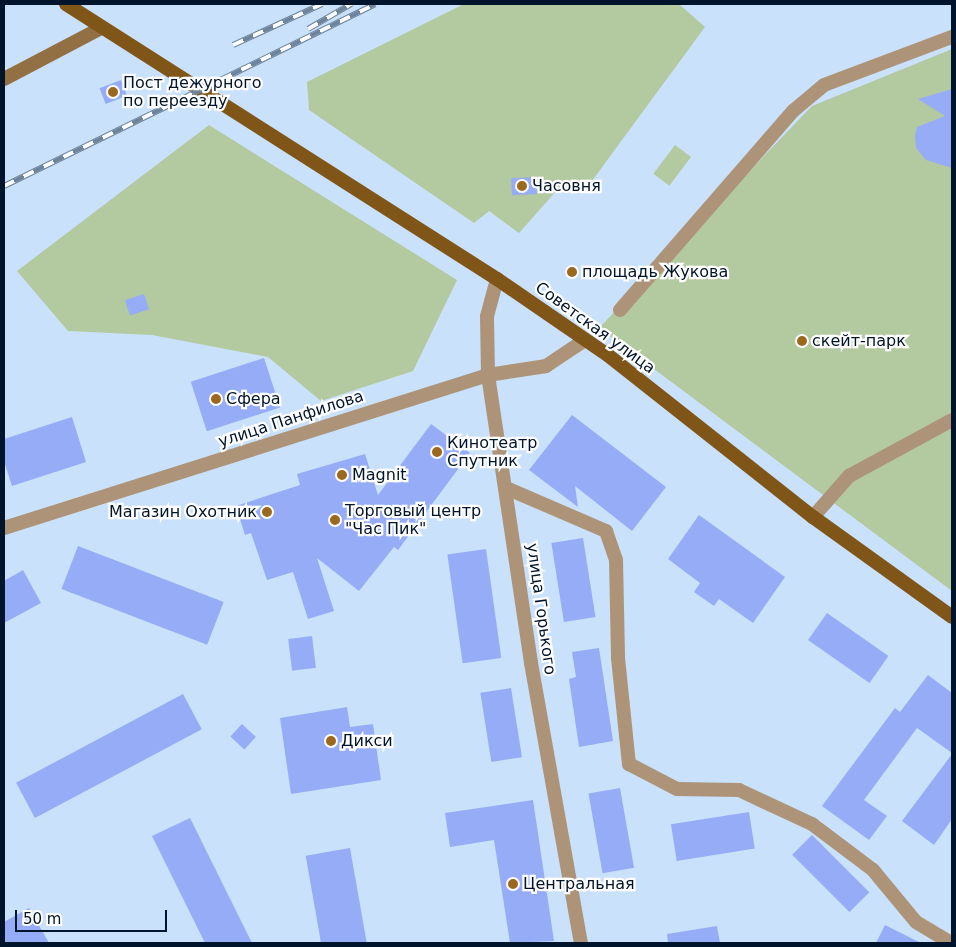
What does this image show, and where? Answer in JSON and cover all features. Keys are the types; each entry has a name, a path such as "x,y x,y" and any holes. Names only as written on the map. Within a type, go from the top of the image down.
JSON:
{"main road":[{"name":"Советская улица","path":"66,4 497,279 585,340 813,518 952,617"},
{"path":"4,79 101,28"}],"street":[{"path":"620,310 793,111 839,78 952,37"},
{"name":"улица Горького","path":"497,279 487,317 488,375 506,488 530,663 581,943"},
{"name":"улица Панфилова","path":"4,528 488,375 546,366 585,340"},
{"path":"813,518 849,476 952,420"},
{"path":"506,488 606,531 616,560 618,658 629,764 677,789 738,790 812,824 873,870 916,922 951,943"}],"green space":[{"path":"464,4 679,4 705,27 586,189 558,189 519,233 489,211 474,223 309,110 307,82"},
{"path":"952,49 952,591 599,328 812,106"},
{"path":"209,125 457,280 413,371 321,401 268,357 152,335 68,331 17,271"},
{"path":"675,145 691,157 669,186 653,174"}],"building":[{"name":"Пост дежурного по переезду","path":"121,80 127,96 106,104 100,88"},
{"path":"952,89 952,168 926,160 916,148 915,136 917,127 945,116 918,99"},
{"path":"536,177 537,194 512,195 511,178"},
{"path":"144,294 149,309 130,315 125,300"},
{"path":"264,358 280,407 207,431 191,382"},
{"path":"572,415 666,487 632,531 575,486 578,507 529,470"},
{"path":"72,417 86,462 12,486 4,461 4,439"},
{"path":"431,424 470,453 398,550 394,547 359,591 317,558 334,611 308,619 293,572 267,580 251,533 245,535 236,506 300,485 297,474 365,454 378,495"},
{"path":"699,515 785,577 753,623 719,599 714,606 694,592 700,583 668,559"},
{"path":"583,538 596,617 564,622 551,543"},
{"path":"78,546 224,602 207,645 62,589"},
{"path":"486,549 501,658 463,663 447,554"},
{"path":"23,570 41,603 4,623 4,581"},
{"path":"827,613 888,656 870,683 808,640"},
{"path":"312,636 316,668 292,671 288,639"},
{"path":"599,648 613,741 579,747 569,679 576,677 572,652"},
{"path":"928,675 952,693 952,753 917,728 864,800 887,816 869,840 822,806 895,708 900,712"},
{"path":"511,688 522,757 491,762 480,693"},
{"path":"183,694 202,729 35,818 16,783"},
{"path":"347,707 350,727 373,724 381,780 291,794 280,718"},
{"path":"242,724 256,737 244,749 230,736"},
{"path":"952,754 952,819 934,845 902,821"},
{"path":"620,788 634,868 603,873 588,794"},
{"path":"533,800 554,941 510,943 494,840 450,847 445,813"},
{"path":"749,812 755,849 677,861 671,824"},
{"path":"190,818 252,943 205,943 152,836"},
{"path":"812,835 869,892 849,912 792,855"},
{"path":"350,848 367,943 321,943 306,856"},
{"path":"29,908 49,943 4,943 4,922"},
{"path":"885,925 921,943 876,943"},
{"path":"717,926 720,943 668,943 667,934"}],"railway":[{"path":"233,45 322,4"},
{"path":"308,29 351,4"},
{"path":"4,186 375,4"}],"place":[{"name":"Пост дежурного по переезду","path":"113,92"},
{"name":"Часовня","path":"522,186"},
{"name":"площадь Жукова","path":"572,272"},
{"name":"скейт-парк","path":"802,341"},
{"name":"Сфера","path":"216,399"},
{"name":"Кинотеатр Спутник","path":"437,452"},
{"name":"Magnit","path":"342,475"},
{"name":"Магазин Охотник","path":"267,512"},
{"name":"Торговый центр \"Час Пик\"","path":"335,520"},
{"name":"Дикси","path":"331,741"},
{"name":"Центральная","path":"513,884"}]}
